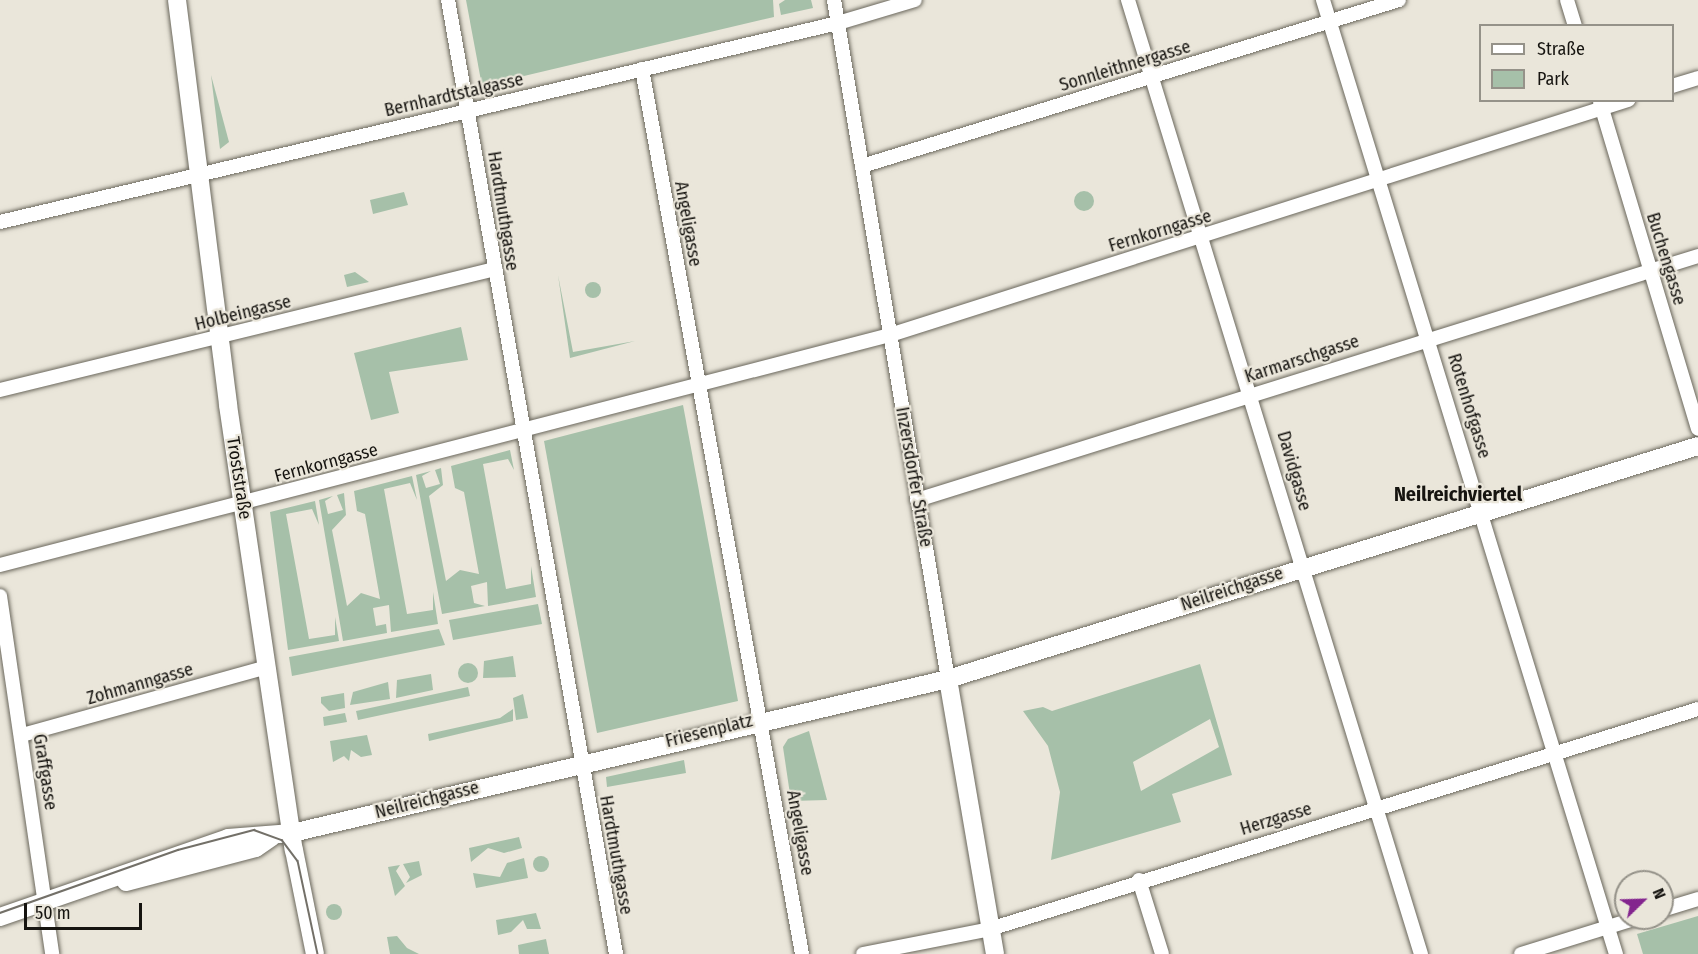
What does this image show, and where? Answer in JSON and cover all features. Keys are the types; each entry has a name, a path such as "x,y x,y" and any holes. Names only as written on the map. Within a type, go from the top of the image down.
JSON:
{"street":[{"name":"Troststraße","path":"177,0 244,506 292,833 315,954"},
{"name":"Hardtmuthgasse","path":"447,0 469,111 522,428"},
{"name":"Inzersdorfer Straße","path":"834,0 995,954"},
{"name":"Bernhardtstalgasse","path":"0,222 838,23 915,0"},
{"name":"Davidgasse","path":"1128,0 1252,393 1421,954"},
{"name":"Rotenhofgasse","path":"1323,0 1430,337 1616,954"},
{"name":"Sonnleithnergasse","path":"862,166 1399,0"},
{"path":"1567,0 1574,24"},
{"name":"Angeligasse","path":"642,69 699,385"},
{"path":"1674,85 1698,78"},
{"name":"Fernkorngasse","path":"699,385 890,335 1380,179 1601,105 1617,102"},
{"name":"Buchengasse","path":"1601,105 1698,429"},
{"name":"Karmarschgasse","path":"917,500 1430,337 1698,255"},
{"name":"Holbeingasse","path":"0,390 495,269"},
{"path":"582,762 522,428 699,385"},
{"name":"Friesenplatz","path":"582,762 762,718 699,385"},
{"name":"Fernkorngasse","path":"0,565 244,506 522,428"},
{"name":"Neilreichgasse","path":"762,718 948,679 1698,446"},
{"name":"Graffgasse","path":"0,596 51,954"},
{"name":"Zohmanngasse","path":"21,735 268,667"},
{"name":"Herzgasse","path":"863,954 990,929 1139,880 1698,709"},
{"name":"Angeligasse","path":"762,718 802,954"},
{"name":"Hardtmuthgasse","path":"582,762 616,954"},
{"name":"Neilreichgasse","path":"0,917 92,888 228,838 272,837 292,833 582,762"},
{"path":"1139,880 1162,954"},
{"path":"1674,906 1698,899"},
{"path":"1521,954 1614,926"}],"green space":[{"path":"466,0 773,0 774,17 482,86"},
{"path":"785,0 811,0 813,8 781,15 779,4"},
{"path":"211,75 229,142 220,149"},
{"path":"1084,191 1091,194 1094,201 1091,208 1084,211 1077,208 1074,201 1077,194"},
{"path":"404,192 408,205 373,214 370,200"},
{"path":"355,272 369,282 347,287 344,275"},
{"path":"558,275 573,352 635,341 570,358"},
{"path":"593,282 599,284 601,290 599,296 593,298 587,296 585,290 587,284"},
{"path":"461,327 468,360 389,372 399,413 371,420 354,353"},
{"path":"683,405 738,701 597,733 544,441"},
{"path":"510,450 514,470 508,459 483,464 506,589 531,584 531,566 536,597 488,606 487,582 471,586 474,603 485,606 442,614 416,475 431,471 422,476 426,488 440,484 435,470 441,468 443,485 429,496 446,581 460,570 479,574 464,492 455,488 451,466"},
{"path":"412,476 417,500 410,483 384,489 407,614 433,610 433,592 438,624 391,632 389,605 373,608 376,626 386,624 387,633 343,641 319,500 333,496 325,501 328,514 343,510 337,495 344,493 346,515 332,530 347,606 361,593 380,599 365,514 357,511 354,491"},
{"path":"315,501 319,525 312,509 286,514 309,639 335,635 335,617 339,641 288,650 270,512"},
{"path":"538,604 542,624 453,640 449,620"},
{"path":"439,629 445,645 292,676 289,657"},
{"path":"513,656 516,677 483,678 484,661"},
{"path":"468,663 475,666 478,673 475,680 468,683 461,680 458,673 461,666"},
{"path":"1200,664 1232,775 1172,794 1181,822 1051,860 1060,792 1048,746 1023,711 1043,707 1052,711","holes":["1210,719 1219,747 1141,791 1133,762"]},
{"path":"431,674 433,690 396,698 397,680"},
{"path":"388,682 390,699 350,705 353,692"},
{"path":"468,687 470,696 358,720 356,711"},
{"path":"344,693 345,708 329,711 321,703 321,697"},
{"path":"523,694 528,718 516,720 513,698"},
{"path":"513,709 513,721 429,741 428,734 500,718"},
{"path":"345,713 347,722 324,726 323,717"},
{"path":"809,731 827,800 791,801 783,747 788,739"},
{"path":"367,735 372,755 361,757 351,750 349,761 344,756 333,762 330,741"},
{"path":"684,760 686,773 607,787 606,777"},
{"path":"519,837 522,848 504,853 488,848 471,862 469,848"},
{"path":"538,856 544,856 549,864 547,870 538,872 533,867 533,861"},
{"path":"524,858 528,878 476,888 473,873 500,877 507,863"},
{"path":"419,861 422,875 406,883 410,877 403,864"},
{"path":"400,865 396,871 405,886 395,896 388,867"},
{"path":"331,904 337,904 342,912 340,918 331,920 326,915 326,909"},
{"path":"536,913 541,929 527,929 523,920 511,932 498,935 496,920"},
{"path":"1698,916 1698,954 1643,954 1637,934 1651,930 1674,930 1674,923"},
{"path":"397,936 407,948 419,954 390,954 387,937"},
{"path":"546,939 549,954 519,954 518,945"}],"tram line":[{"path":"0,913 178,850 254,830 282,840 298,861 318,954"}],"district":[{"name":"Neilreichviertel","path":"1458,494"}]}
